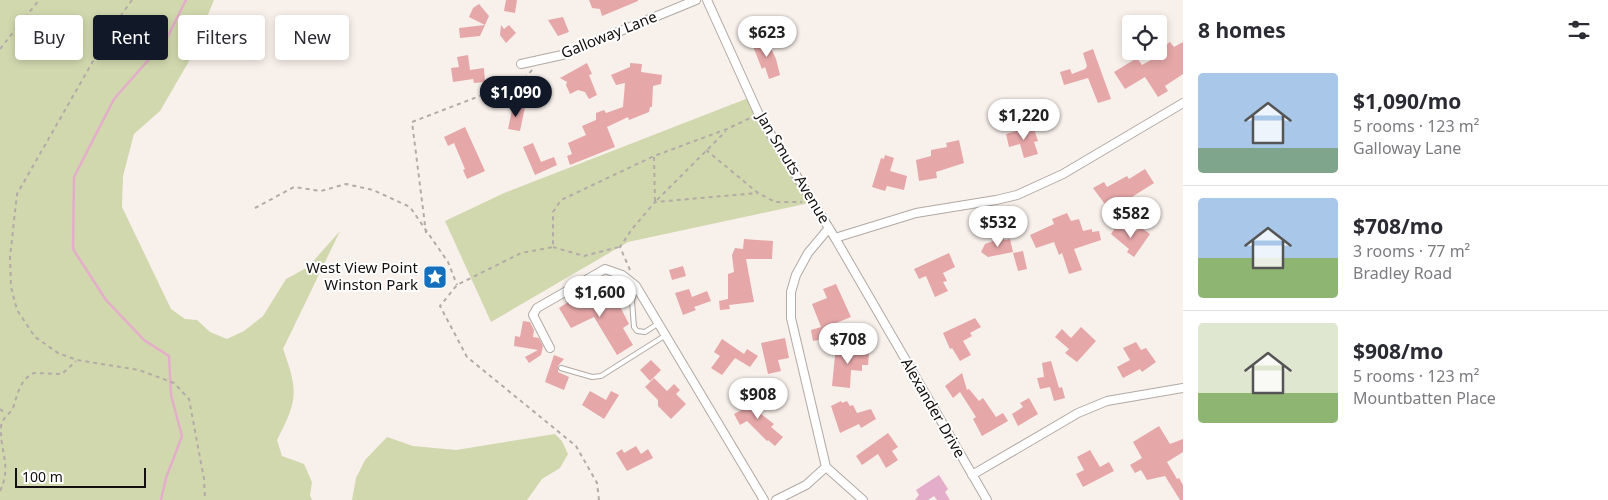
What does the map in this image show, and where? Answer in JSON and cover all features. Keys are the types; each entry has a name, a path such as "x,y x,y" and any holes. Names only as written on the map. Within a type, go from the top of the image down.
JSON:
{"street":[{"name":"Galloway Lane","path":"521,64 562,55 696,0"},
{"name":"Jan Smuts Avenue","path":"707,0 759,114 835,238 916,213 1017,195 1063,174 1183,103"},
{"path":"829,228 800,266 792,285 791,318 826,467 863,500"},
{"name":"Alexander Drive","path":"835,238 987,500"},
{"path":"550,348 533,315 537,308 605,269 622,275 636,286 764,500"},
{"path":"972,475 1078,413 1092,407 1141,393 1183,388"},
{"path":"776,500 806,485 826,467"}],"lane":[{"path":"585,297 589,289 600,287 622,275"},
{"path":"636,286 632,301 634,328 637,331 645,332 659,323"},
{"path":"561,368 592,377 601,376 666,336"}],"path":[{"path":"0,49 39,0"},
{"path":"132,0 112,28 17,194 10,257 11,287 17,310 35,337 58,353 77,360 139,370 168,380 174,383 189,399 204,479 205,500"},
{"path":"426,233 412,122 524,79 543,59"},
{"path":"553,247 553,212 561,200 654,156 727,129 759,114"},
{"path":"598,500 598,483 576,446 468,356 440,306 457,285 521,253 553,247 584,256 620,247 632,229 655,202 727,129"},
{"path":"706,150 758,194 776,202 814,202"},
{"path":"654,156 655,202"},
{"path":"255,208 294,187 321,191 346,184 373,190 410,207 426,233 448,262 457,285"},
{"path":"655,202 758,194"},
{"path":"620,247 636,286"},
{"path":"0,491 6,476 0,434 1,424 6,415 12,410 19,388 30,375 62,374 77,360"},
{"path":"0,409 6,415"}],"green space":[{"path":"0,0 214,0 208,15 178,15 178,60 189,60 160,111 134,134 123,176 122,207 171,309 185,319 197,320 210,332 227,339 244,331 263,316 286,279 308,267 340,231 283,349 292,376 293,396 289,415 277,440 282,456 304,464 312,482 310,495 312,500 0,500"},
{"path":"751,97 814,202 628,242 491,322 445,221 504,193"},
{"path":"555,434 562,441 568,454 560,468 542,479 527,500 352,500 356,478 365,460 387,437 413,446 456,450"}],"shaded area":[{"path":"939,475 948,489 945,492 950,500 937,500 934,496 928,500 915,500 919,495 916,490"}],"building":[{"path":"506,0 517,0 515,13 504,11"},
{"path":"589,0 638,1 602,16 600,9 592,8"},
{"path":"479,4 489,16 485,25 469,17 473,8"},
{"path":"563,17 569,32 558,36 548,20"},
{"path":"485,25 480,36 460,38 459,28"},
{"path":"501,25 504,29 509,25 516,33 506,43 500,35"},
{"path":"766,38 776,59 780,75 769,79 765,67 762,69 752,44"},
{"path":"1170,42 1174,47 1183,42 1183,74 1165,86 1168,91 1158,97 1145,77 1125,89 1114,72 1134,60 1138,60 1142,65 1151,60 1167,60 1167,44"},
{"path":"1093,49 1111,99 1098,103 1088,78 1064,85 1060,72 1070,69 1072,74 1085,69 1087,66 1083,53"},
{"path":"468,55 470,70 484,68 485,82 474,83 473,79 453,82 451,68 459,67 457,57"},
{"path":"587,63 592,74 589,75 597,95 589,99 585,92 578,90 570,94 566,85 567,82 560,78"},
{"path":"630,63 642,64 641,72 662,75 661,84 653,86 652,107 650,107 649,112 629,120 628,117 607,127 615,147 570,165 567,156 572,154 568,143 586,135 582,126 596,120 596,113 604,110 606,113 623,107 625,83 616,85 611,75 630,67"},
{"path":"513,105 525,107 520,131 508,129"},
{"path":"1033,126 1038,141 1034,142 1038,154 1024,158 1020,144 1009,147 1006,134"},
{"path":"465,127 485,171 467,179 463,170 465,169 454,143 448,146 444,137"},
{"path":"959,140 964,163 936,172 937,178 919,181 916,160 931,156 931,150 947,147 946,143"},
{"path":"533,143 541,162 554,157 557,165 535,175 523,147"},
{"path":"885,155 894,158 890,171 907,176 904,190 887,186 885,191 872,187 881,158 884,159"},
{"path":"1145,169 1154,183 1110,211 1093,188 1104,182 1107,187 1127,176 1129,179"},
{"path":"1067,213 1071,221 1079,219 1083,231 1092,229 1092,232 1099,231 1101,240 1074,249 1082,270 1069,274 1062,253 1059,255 1054,242 1036,248 1030,235 1054,224 1052,219"},
{"path":"1117,225 1128,232 1132,227 1137,231 1140,227 1150,234 1134,257 1127,252 1129,249 1111,234"},
{"path":"1004,237 1004,240 1010,239 1013,252 988,257 981,252 985,244"},
{"path":"744,239 773,241 772,259 746,259 754,302 729,305 730,309 720,310 719,301 728,299 728,274 734,272 732,255 735,248 743,249"},
{"path":"1023,251 1027,269 1018,271 1013,253"},
{"path":"949,253 955,267 943,273 947,281 943,282 948,291 935,297 926,276 919,279 914,269"},
{"path":"683,266 686,276 672,280 669,270"},
{"path":"836,284 851,317 831,325 834,337 813,341 811,330 821,327 812,304 827,298 823,289"},
{"path":"689,289 692,297 707,291 711,301 694,307 696,310 683,315 675,293"},
{"path":"613,293 629,324 623,328 633,345 617,355 594,317 571,328 559,308 580,294 585,301 590,296 594,302"},
{"path":"975,318 981,327 970,333 972,336 963,341 971,355 960,361 952,348 950,349 943,333"},
{"path":"523,321 530,322 534,330 533,337 539,338 543,346 541,355 529,363 525,357 538,350 514,346 515,336 520,337"},
{"path":"1081,327 1096,341 1077,362 1065,353 1069,349 1055,337 1062,329 1071,338"},
{"path":"785,338 789,358 778,360 781,371 768,374 761,343"},
{"path":"722,339 744,354 747,349 758,356 750,367 735,358 722,375 711,368 720,356 714,352"},
{"path":"1136,342 1141,350 1146,348 1156,362 1142,372 1140,369 1123,378 1117,367 1130,360 1123,348"},
{"path":"836,346 864,348 864,353 869,353 868,365 862,365 862,371 851,370 850,388 832,386"},
{"path":"554,355 564,359 558,366 558,372 569,377 564,390 545,382"},
{"path":"651,360 661,370 650,381 640,370"},
{"path":"1051,361 1059,388 1062,387 1065,398 1054,401 1050,387 1040,389 1037,378 1044,377 1042,363"},
{"path":"962,373 967,390 969,389 979,401 983,398 996,417 1003,413 1008,421 982,436 973,419 976,417 960,392 953,398 945,386"},
{"path":"654,378 667,391 674,384 680,390 676,394 686,404 671,419 658,406 658,400 645,387"},
{"path":"750,390 760,407 756,410 774,424 771,427 783,437 775,446 767,441 747,421 740,425 734,414 749,406 742,394"},
{"path":"590,391 606,400 611,391 619,395 604,419 582,405"},
{"path":"1029,398 1038,414 1018,426 1012,414 1023,407 1020,403"},
{"path":"841,401 842,403 847,401 850,406 853,405 857,413 871,409 876,419 861,428 859,424 840,433 831,406"},
{"path":"1159,426 1170,444 1183,439 1183,452 1167,462 1183,485 1183,500 1180,500 1165,476 1147,480 1141,470 1135,473 1130,465 1142,458 1133,442"},
{"path":"888,433 898,447 892,451 898,460 886,468 878,454 862,465 856,456"},
{"path":"636,446 641,454 648,449 653,458 627,471 616,453 622,449 624,453"},
{"path":"1090,450 1100,467 1109,462 1114,471 1083,487 1076,474 1084,470 1077,457"}],"waterway":[{"path":"161,500 166,478 182,436 171,395 169,356 144,340 106,300 73,249 74,177 114,99 166,40 186,0"}],"place":[{"name":"West View Point Winston Park","path":"435,277"}]}
